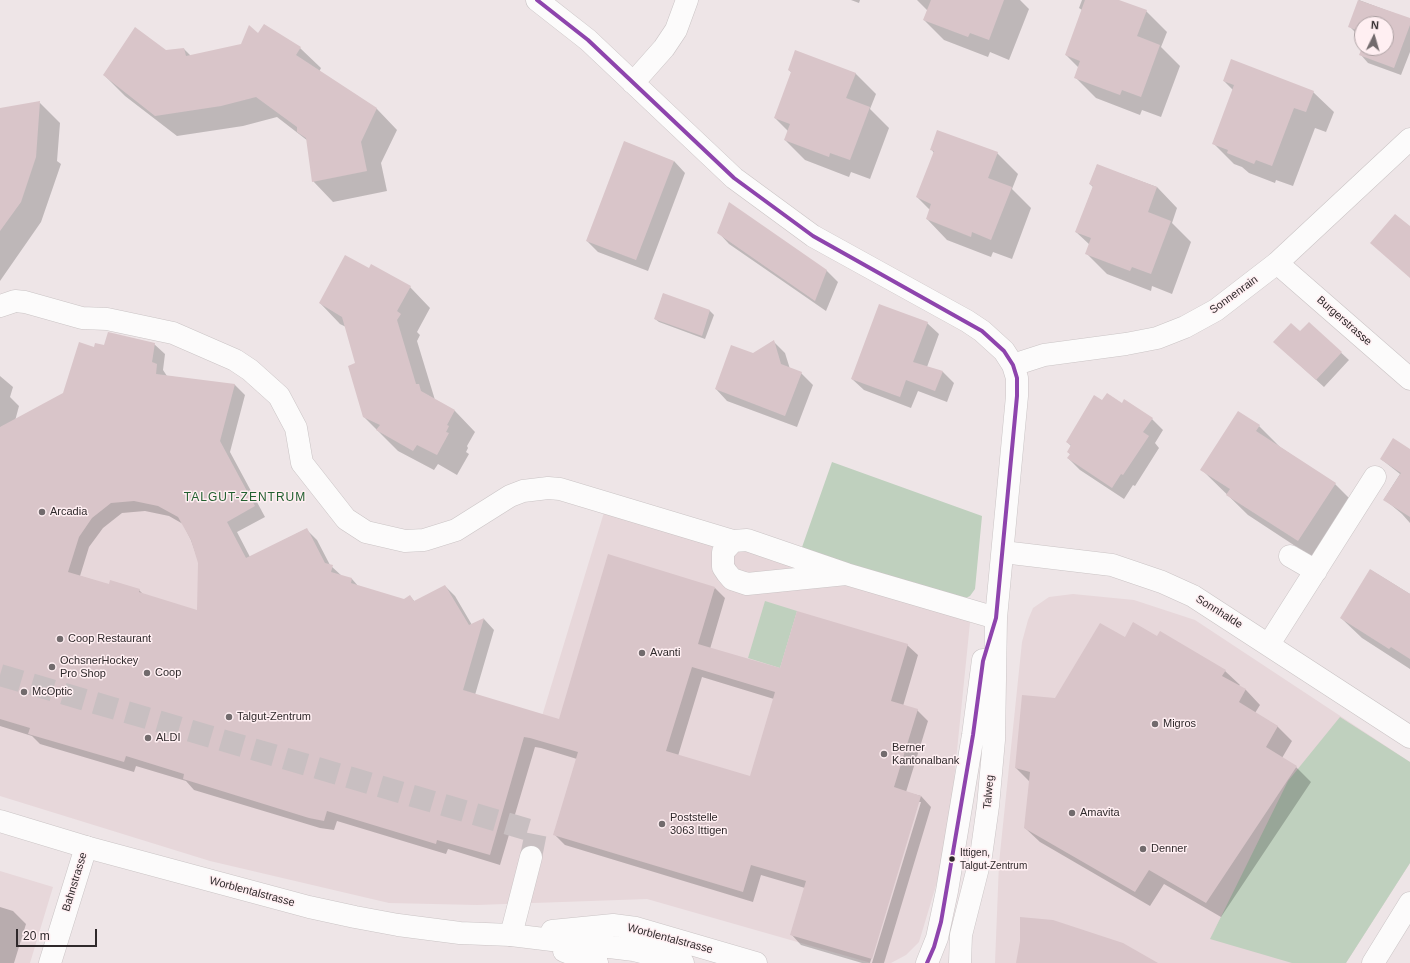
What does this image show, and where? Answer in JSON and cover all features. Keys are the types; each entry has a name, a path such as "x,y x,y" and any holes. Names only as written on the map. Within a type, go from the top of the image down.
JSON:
{"street":[{"name":"Talweg","path":"538,0 588,40 713,159 764,201 813,236 967,321 995,341 1004,351 1012,366 1017,378 1017,396 996,618 994,740 988,806 981,856 960,940 960,963"},
{"path":"633,83 664,48 676,30 687,0"},
{"name":"Sonnenrain","path":"1012,366 1044,355 1126,344 1164,335 1185,327 1216,310 1277,263 1410,138"},
{"name":"Burgerstrasse","path":"1277,263 1410,378"},
{"path":"0,306 15,301 25,302 82,318 107,319 173,333 236,360 250,370 279,396 296,428 302,463 346,520 366,532 405,541 424,540 456,530 510,496 523,491 548,488 560,489 733,541 747,540 846,574 996,618"},
{"path":"1269,644 1375,477"},
{"path":"733,541 723,552 723,567 732,579 739,582 762,583 846,574"},
{"name":"Sonnhalde","path":"1003,552 1112,565 1134,571 1193,596 1410,737"},
{"path":"1290,556 1316,572"},
{"name":"Talweg","path":"927,963 934,947 941,922 973,735 983,661 996,618"},
{"name":"Worblentalstrasse","path":"0,821 86,848 309,907 356,917 398,925 460,933 510,935 634,950 683,963"},
{"name":"Bahnstrasse","path":"50,963 86,848"},
{"path":"510,935 531,857"},
{"path":"1373,963 1410,904"},
{"name":"Worblentalstrasse","path":"510,935 613,925 636,928 756,963"},
{"name":"Worblentalstrasse","path":"510,935 579,955 598,963"}],"shaded area":[{"path":"125,483 183,499 222,621 542,716 609,496 972,603 947,849 919,942 906,955 891,963 871,963 647,899 477,905 389,903 210,861 0,796 0,517"},
{"path":"1073,594 1134,600 1195,620 1410,762 1410,863 1346,963 995,963 999,863 1022,642 1033,608 1049,597"},
{"path":"0,871 53,887 30,963 0,963"}],"green space":[{"path":"832,462 982,516 975,589 970,596 966,598 801,550"},
{"path":"765,601 797,611 780,668 748,658"},
{"path":"1340,717 1410,762 1410,863 1346,963 1292,963 1210,939 1288,781"}],"building":[{"path":"931,0 1004,0 989,40 970,33 968,37 923,20"},
{"path":"1085,0 1119,0 1147,10 1137,36 1160,45 1141,97 1122,90 1120,95 1074,78 1080,61 1065,55"},
{"path":"1358,0 1410,18 1410,25 1394,68 1362,56 1394,56 1394,16 1354,16 1354,29 1348,27"},
{"path":"264,24 301,47 296,55 377,108 361,142 367,171 312,182 306,138 297,132 297,127 256,97 221,106 155,116 103,75 135,27 166,50 184,48 186,56 241,44 249,25 258,33"},
{"path":"795,50 856,73 846,98 870,107 850,160 830,153 829,157 784,140 790,124 774,118 791,72 788,70"},
{"path":"1231,59 1314,91 1306,112 1294,108 1272,166 1256,160 1254,164 1227,153 1228,150 1212,144 1234,85 1223,81"},
{"path":"40,101 36,157 21,202 0,231 0,108"},
{"path":"937,130 998,152 988,178 1012,187 991,240 972,232 971,237 926,219 931,204 916,197 934,151 930,150"},
{"path":"624,141 674,161 636,260 586,241"},
{"path":"1097,164 1157,187 1148,212 1171,221 1151,274 1132,267 1130,271 1085,254 1091,238 1075,232 1093,186 1089,184"},
{"path":"729,202 827,270 815,301 717,233"},
{"path":"1395,214 1410,226 1410,278 1370,243"},
{"path":"345,255 369,268 371,264 411,286 397,311 401,314 397,320 416,384 419,384 421,391 455,410 447,425 449,426 446,432 449,433 437,455 417,445 413,451 376,430 380,425 363,417 348,366 355,363 342,317 319,303"},
{"path":"663,293 710,310 702,336 654,319"},
{"path":"879,304 928,322 913,362 943,371 935,391 906,380 900,397 851,379"},
{"path":"1309,322 1342,352 1316,380 1273,342 1291,323 1300,331"},
{"path":"108,332 155,343 152,362 157,364 156,374 235,384 220,441 255,506 227,522 246,558 307,528 325,563 333,565 331,572 352,578 351,583 404,599 410,595 414,601 445,585 469,625 484,618 463,690 559,719 608,554 715,587 698,644 780,668 797,611 908,644 891,701 918,709 894,787 921,796 872,959 790,935 806,881 751,865 743,892 553,835 578,752 530,738 524,737 490,855 437,840 436,844 327,811 324,821 309,818 183,779 184,774 126,756 124,762 28,734 30,728 0,719 0,427 63,393 79,342 94,347 95,343 104,345","holes":["134,501 158,506 178,517 191,540 198,563 197,610 139,592 140,589 110,580 109,584 68,572 79,537 92,518 111,503","692,667 775,692 750,776 666,751"]},
{"path":"774,340 781,364 802,372 785,416 715,389 731,345 753,353"},
{"path":"1107,393 1122,403 1124,399 1153,418 1143,432 1149,436 1123,475 1121,474 1112,488 1067,458 1070,454 1067,452 1071,445 1066,442 1094,395 1102,400"},
{"path":"1238,411 1260,425 1256,431 1336,483 1298,541 1226,495 1230,489 1200,470"},
{"path":"1393,438 1410,449 1410,517 1383,500 1401,473 1380,459"},
{"path":"1370,569 1410,594 1410,659 1391,647 1389,649 1340,618"},
{"path":"1133,622 1157,636 1160,631 1226,670 1222,676 1246,689 1239,702 1278,726 1266,747 1297,766 1206,903 1149,870 1135,892 1024,828 1030,772 1015,768 1022,695 1055,698 1100,623 1125,637"},
{"path":"1020,917 1053,920 1123,943 1158,963 1016,963 1020,941"}],"tunnel":[{"path":"0,675 536,832 531,857"}],"transit line":[{"path":"537,0 588,40 734,178 813,236 982,331 1004,351 1013,365 1017,378 1017,396 996,618 983,661 973,735 941,922 934,947 927,963"}],"place":[{"name":"Arcadia","path":"42,512"},
{"name":"Coop Restaurant","path":"60,639"},
{"name":"Avanti","path":"642,653"},
{"name":"OchsnerHockey Pro Shop","path":"52,667"},
{"name":"Coop","path":"147,673"},
{"name":"McOptic","path":"24,692"},
{"name":"Talgut-Zentrum","path":"229,717"},
{"name":"Migros","path":"1155,724"},
{"name":"ALDI","path":"148,738"},
{"name":"Berner Kantonalbank","path":"884,754"},
{"name":"Amavita","path":"1072,813"},
{"name":"Poststelle 3063 Ittigen","path":"662,824"},
{"name":"Denner","path":"1143,849"},
{"name":"Ittigen, Talgut-Zentrum","path":"952,859"}],"district":[{"name":"TALGUT-ZENTRUM","path":"245,498"}]}
